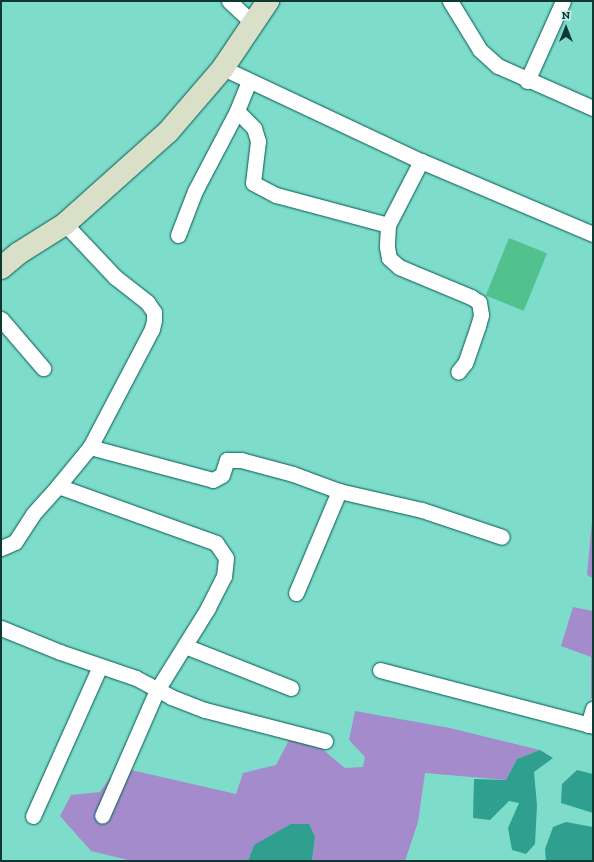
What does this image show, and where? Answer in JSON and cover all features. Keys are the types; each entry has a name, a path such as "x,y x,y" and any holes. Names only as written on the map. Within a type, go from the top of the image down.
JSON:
{"street":[{"path":"229,1 254,24"},
{"path":"1,268 19,253 65,224 168,132 223,68 254,24 268,1"},
{"path":"450,1 480,50 498,66 527,81 593,108"},
{"path":"527,81 563,1"},
{"path":"223,68 421,161 593,234"},
{"path":"178,235 201,178 237,111 249,81"},
{"path":"237,111 254,128 258,141 253,183 276,195 388,225"},
{"path":"421,161 388,225 390,258 398,267 471,296 479,302 481,315 478,326 465,363 458,372"},
{"path":"1,548 16,542 33,514 90,447 152,329 154,312 147,302 115,277 65,224"},
{"path":"1,319 43,368"},
{"path":"90,447 213,480 222,474 227,460 241,460 293,474 339,491 422,510 502,537"},
{"path":"58,486 216,543 226,558 224,576 185,646 157,690 102,816"},
{"path":"296,592 339,491"},
{"path":"1,628 100,666 136,678 157,690 205,710 325,741"},
{"path":"185,646 292,688"},
{"path":"33,816 100,666"},
{"path":"380,670 591,726 593,709"}],"shaded area":[{"path":"593,510 593,578 587,575"},
{"path":"573,607 593,611 593,699 591,698 591,657 561,646"},
{"path":"355,711 450,728 540,750 517,759 506,780 425,773 418,822 405,861 312,861 315,837 254,845 248,861 132,861 91,851 60,816 71,795 100,792 118,767 236,794 243,773 276,765 289,740 322,749 345,768 363,767 365,757 349,740"},
{"path":"540,750 553,758 534,772 537,805 535,844 526,854 512,850 508,828 519,803 509,801 490,820 473,818 474,779 506,780 517,759"},
{"path":"577,770 593,774 593,813 561,803 562,784"},
{"path":"566,822 593,827 593,861 546,861 545,849 553,827"},
{"path":"291,824 309,824 315,837 312,861 248,861 254,845"}],"building":[{"path":"509,238 547,253 524,311 486,295"}]}
